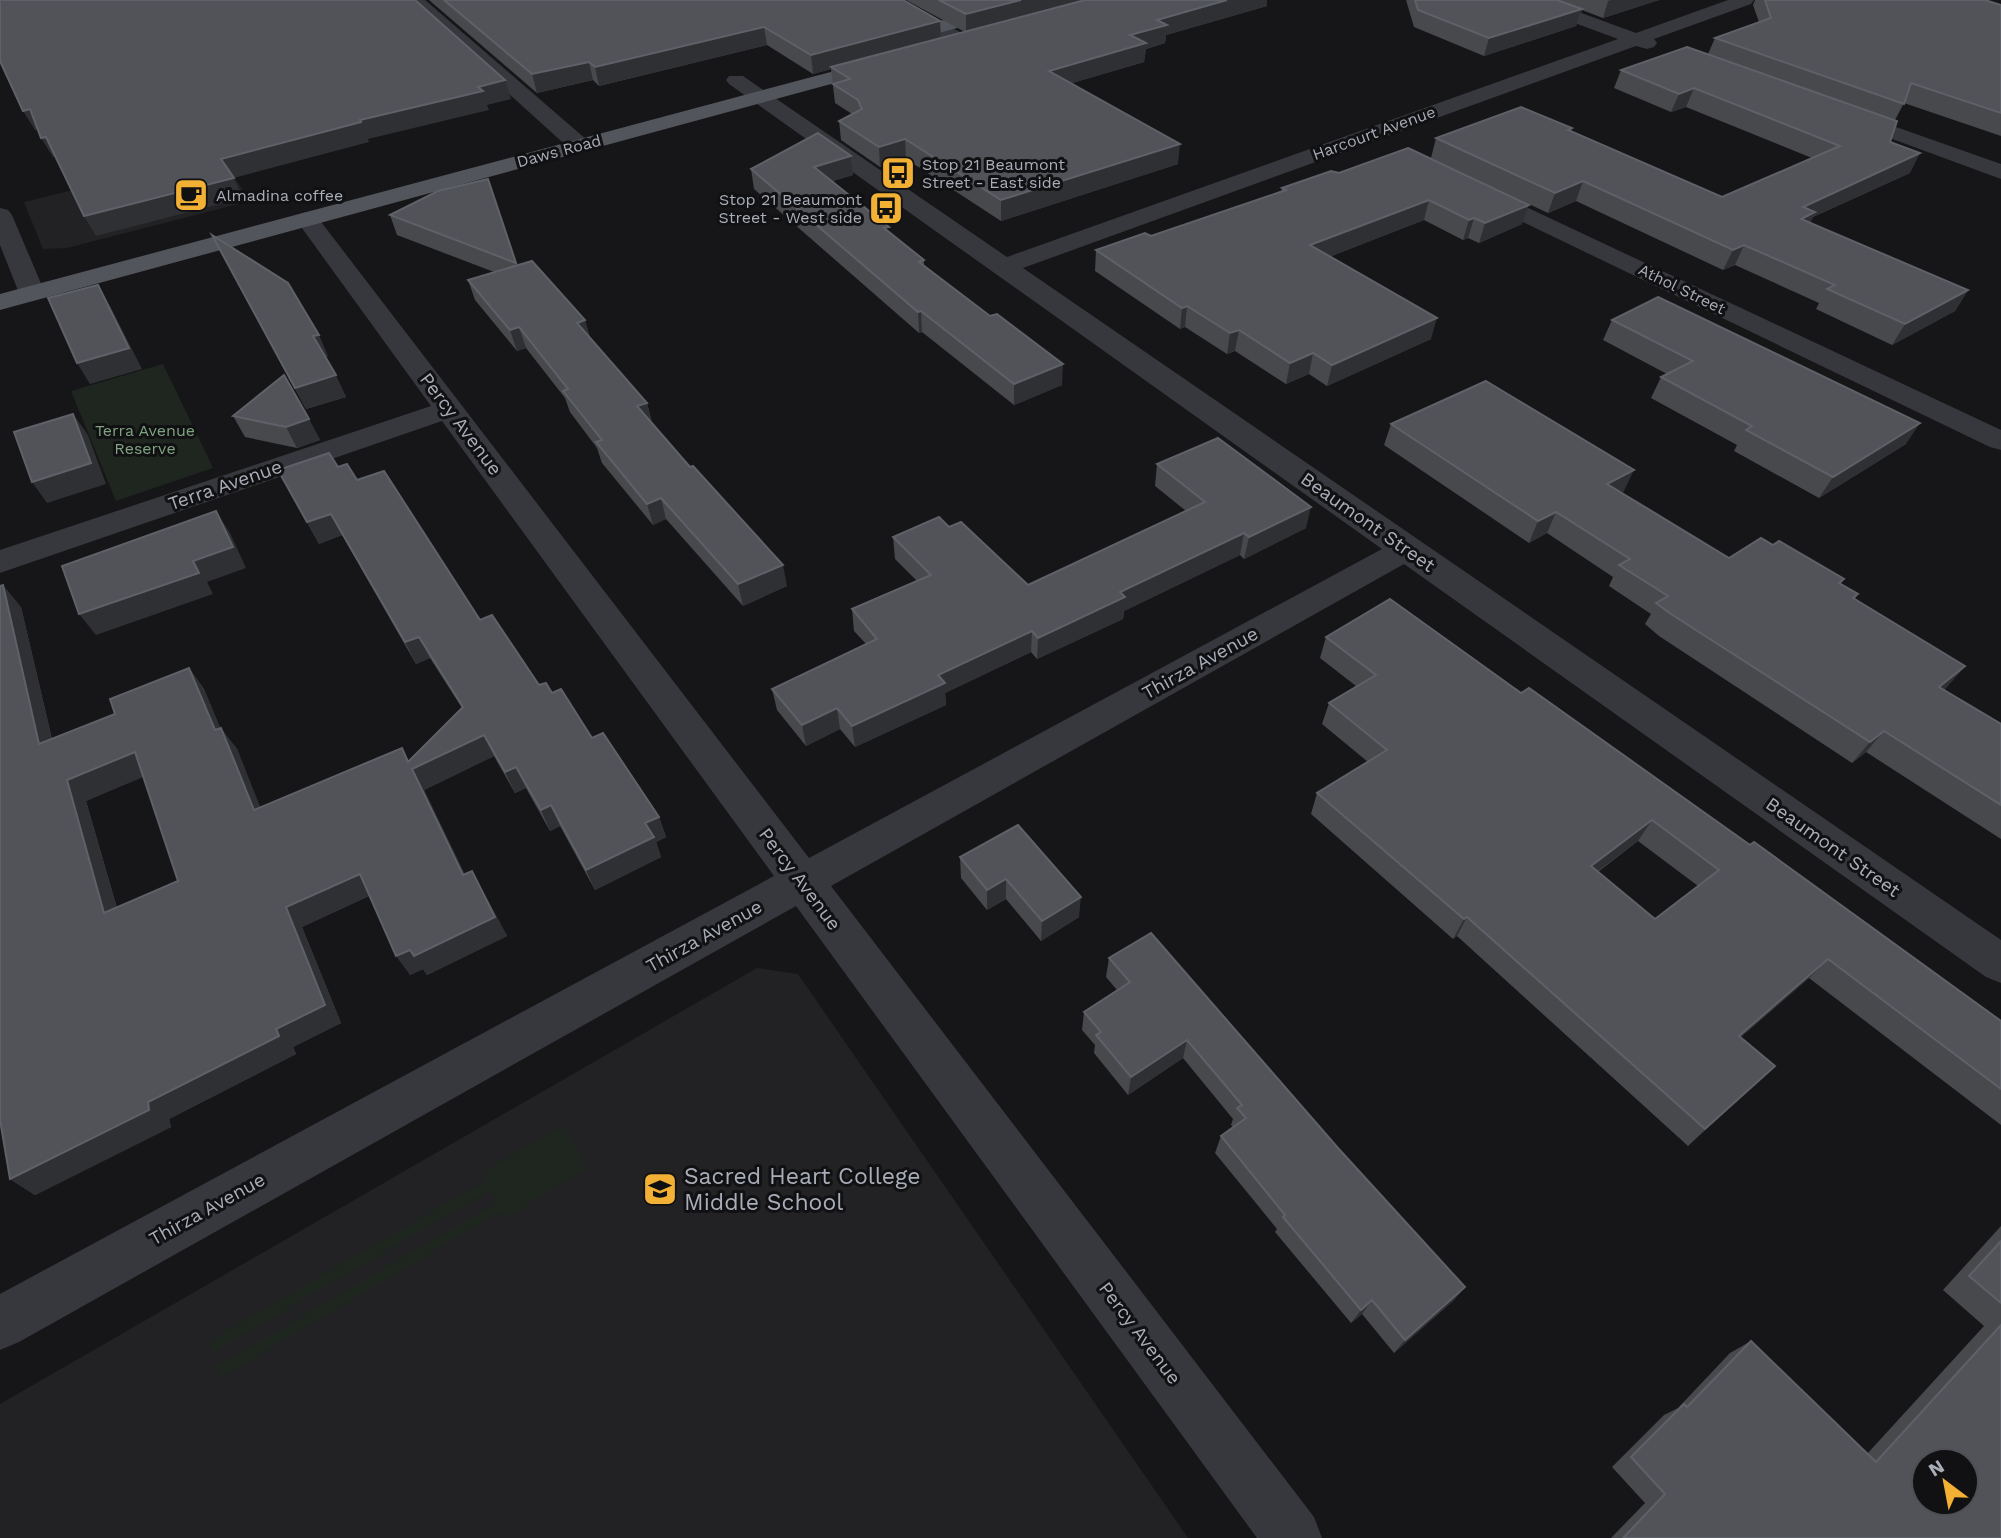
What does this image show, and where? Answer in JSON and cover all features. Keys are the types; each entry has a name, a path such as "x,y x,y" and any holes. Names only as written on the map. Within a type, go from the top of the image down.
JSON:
{"main road":[{"path":"870,45 1042,0"},
{"path":"938,49 970,40"},
{"name":"Daws Road","path":"0,302 579,145 742,84 900,60"},
{"name":"Daws Road","path":"531,134 583,120"},
{"path":"11,272 47,262"}],"street":[{"path":"414,0 579,145"},
{"path":"888,0 937,27 970,40"},
{"path":"1529,0 1667,50"},
{"name":"Harcourt Avenue","path":"1003,267 1745,0"},
{"name":"Beaumont Street","path":"742,84 2001,964"},
{"path":"1826,108 2001,172"},
{"path":"1364,137 1401,155"},
{"name":"Athol Street","path":"1451,179 2001,441"},
{"path":"0,215 11,272 32,293"},
{"name":"Percy Avenue","path":"307,219 1293,1538"},
{"name":"Terra Avenue","path":"0,562 450,409"},
{"name":"Thirza Avenue","path":"0,1323 1407,549"}],"shaded area":[{"path":"219,154 250,201 67,248 43,249 24,202"},
{"name":"Sacred Heart College Middle School","path":"757,968 798,974 1188,1538 0,1538 0,1404"}],"green space":[{"name":"Terra Avenue Reserve","path":"163,364 213,468 116,501 71,391"},
{"path":"564,1125 586,1169 504,1219 500,1212 219,1379 217,1366 496,1203 491,1190 212,1353 209,1341 486,1180 483,1172"}],"building":[{"path":"0,0 415,0 505,80 478,87 483,91 360,120 361,122 221,159 234,178 84,216 46,137 41,138 30,109 23,111 0,61"},
{"path":"444,0 903,0 940,21 811,55 764,27 595,67 589,62 532,74"},
{"path":"939,0 1021,0 966,14"},
{"path":"1085,0 1227,0 1157,20 1167,25 1130,35 1146,43 1049,71 1180,144 1001,200 905,139 879,147 839,121 862,109 858,100 833,84 850,79 831,67"},
{"path":"1415,0 1557,0 1582,9 1489,38 1418,10"},
{"path":"1765,0 1985,0 2001,5 2001,113 1911,83 1904,104 1715,38 1771,18"},
{"path":"1687,47 1897,121 1890,142 1920,153 1803,207 1815,212 1801,219 1968,290 1905,324 1827,289 1835,285 1744,245 1733,250 1583,181 1555,193 1436,138 1521,107 1722,197 1840,146 1694,88 1679,94 1621,70"},
{"path":"818,133 851,156 814,167 889,227 884,228 924,260 919,262 990,316 997,314 1063,364 1014,384 921,311 918,312 751,169"},
{"path":"1408,148 1529,205 1485,223 1474,218 1469,220 1429,200 1310,245 1437,318 1332,365 1313,353 1290,363 1239,330 1230,333 1187,306 1182,308 1096,250 1145,233 1151,236 1286,190 1282,188 1331,171 1339,173"},
{"path":"488,179 516,263 390,215 438,191"},
{"path":"212,235 288,283 319,335 313,336 336,375 295,388"},
{"path":"532,261 585,320 577,323 647,403 637,406 690,467 693,466 783,565 738,584 661,498 647,504 596,442 602,440 563,391 568,389 519,327 510,330 468,280"},
{"path":"98,285 129,348 77,363 48,298"},
{"path":"1658,297 1920,423 1833,477 1746,430 1752,426 1661,377 1693,361 1612,320"},
{"path":"284,375 309,419 286,427 233,416"},
{"path":"1486,381 1634,470 1607,484 1729,558 1761,538 1773,545 1779,541 1844,579 1839,583 1858,594 1853,598 1965,666 1939,687 2001,724 2001,805 1884,731 1870,742 1656,603 1668,596 1619,565 1630,559 1556,512 1538,521 1391,424"},
{"path":"73,414 91,463 32,482 14,432"},
{"path":"1218,438 1311,507 1249,537 1244,533 1120,592 1125,597 1038,638 1032,631 938,675 945,683 852,726 837,708 802,725 772,689 877,639 852,609 931,575 893,537 939,517 949,527 961,522 1028,585 1205,502 1157,464"},
{"path":"329,453 338,467 347,464 357,480 384,471 480,620 492,615 539,685 546,683 552,693 561,689 592,738 603,733 659,817 645,823 654,837 586,870 551,805 541,810 516,767 505,772 484,735 412,769 463,875 472,871 495,917 414,956 410,950 396,956 360,874 286,907 325,1005 276,1029 279,1036 148,1102 149,1110 10,1179 0,1120 0,586 3,585 39,744 115,714 110,699 189,668 215,730 221,728 254,810 402,748 408,762 463,707 419,637 405,642 331,514 307,522 278,470","holes":["135,752 178,881 104,913 67,780"]},
{"path":"216,511 233,547 193,561 199,573 79,614 62,566"},
{"path":"1390,599 1521,693 1529,688 1750,845 1754,842 2001,1021 2001,1089 1828,959 1739,1036 1775,1066 1705,1129 1467,917 1464,919 1317,793 1387,750 1329,703 1376,675 1326,637","holes":["1652,820 1719,870 1655,919 1591,866"]},
{"path":"1018,825 1081,897 1042,921 1006,879 987,890 960,857"},
{"path":"1151,933 1338,1148 1465,1287 1405,1340 1372,1300 1361,1310 1283,1217 1285,1215 1221,1136 1246,1118 1237,1108 1242,1105 1187,1040 1131,1077 1096,1035 1101,1032 1084,1012 1130,982 1109,958"},
{"path":"2001,1241 2001,1303 1969,1276"},
{"path":"2001,1325 2001,1538 1623,1538 1665,1494 1631,1457 1684,1404 1687,1407 1751,1341 1876,1462"}],"place":[{"name":"Stop 21 Beaumont Street - East side","path":"898,173"},
{"name":"Almadina coffee","path":"191,195"},
{"name":"Stop 21 Beaumont Street - West side","path":"886,208"},
{"name":"Sacred Heart College Middle School","path":"660,1189"}]}
